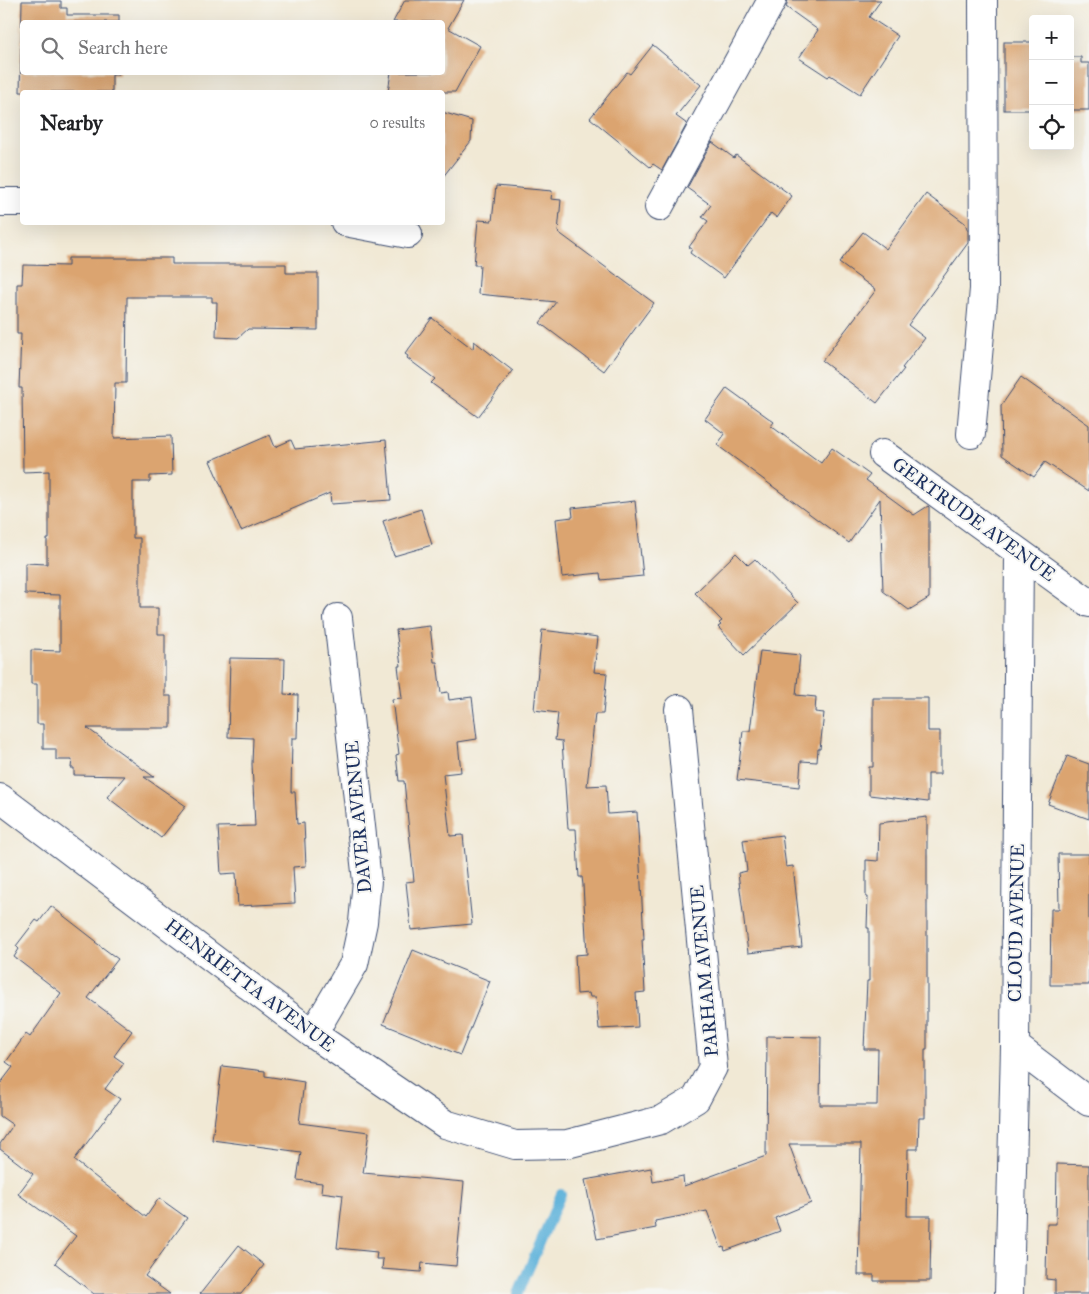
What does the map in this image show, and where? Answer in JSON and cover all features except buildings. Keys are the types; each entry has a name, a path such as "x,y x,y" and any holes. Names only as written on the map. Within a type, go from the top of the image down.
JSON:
{"street":[{"path":"660,207 772,0"},
{"path":"971,434 984,288 983,0"},
{"path":"0,202 20,202"},
{"path":"361,225 408,234"},
{"name":"GERTRUDE AVENUE","path":"883,454 1089,603"},
{"name":"CLOUD AVENUE","path":"1009,1294 1015,1046 1019,553"},
{"name":"DAVER AVENUE","path":"313,1034 354,964 367,881 338,618"},
{"name":"PARHAM AVENUE","path":"515,1145 567,1144 661,1120 696,1099 713,1067 679,709"},
{"name":"HENRIETTA AVENUE","path":"0,798 313,1034 445,1124 515,1145"},
{"path":"1015,1046 1089,1102"}],"waterway":[{"path":"518,1294 561,1194"}]}
